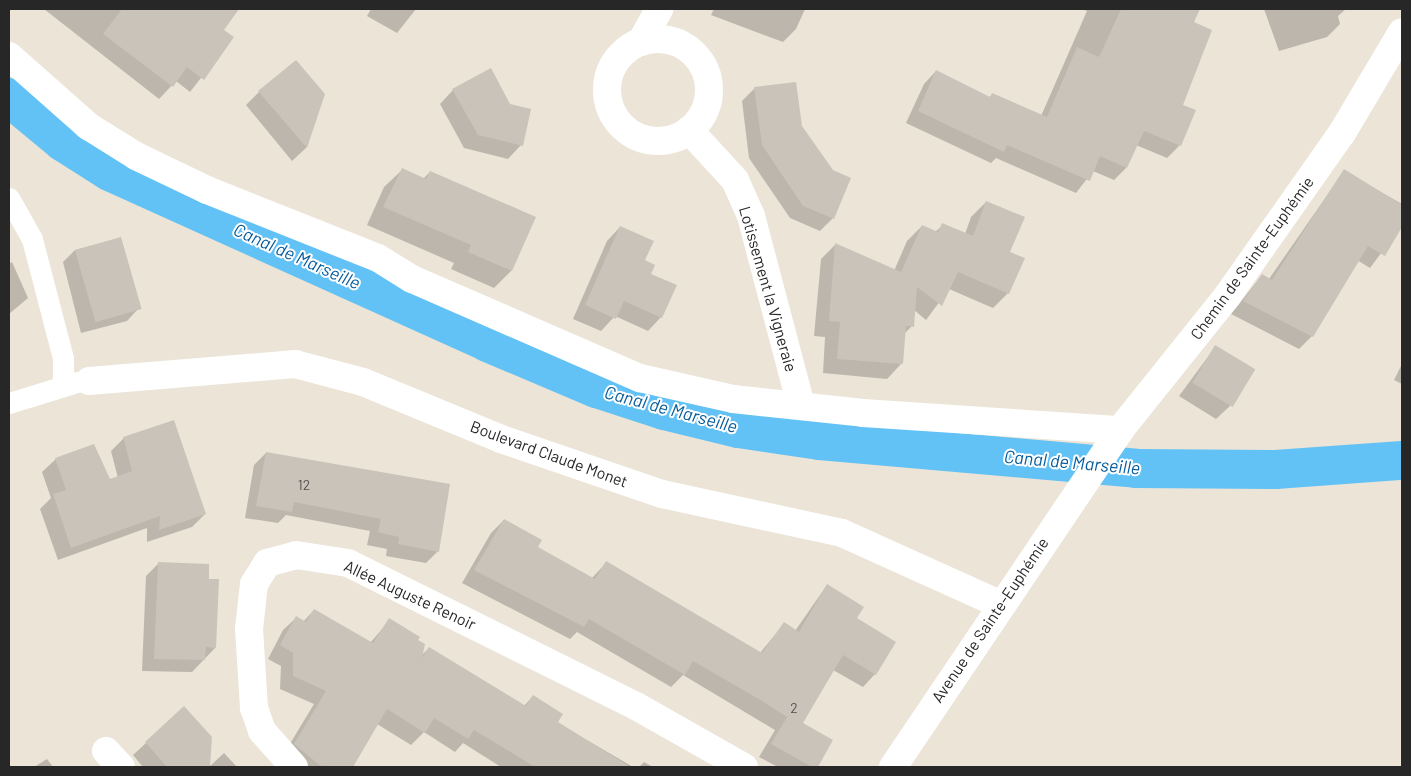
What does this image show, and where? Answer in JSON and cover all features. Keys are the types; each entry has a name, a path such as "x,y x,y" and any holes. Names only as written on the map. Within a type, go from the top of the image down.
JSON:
{"street":[{"path":"641,42 659,9"},
{"name":"Chemin de Sainte-Euphémie","path":"1088,475 1114,439 1228,295 1342,132 1402,32"},
{"path":"672,41 692,54 706,73 707,104 689,130 657,142 624,129 613,115 608,81 626,51 641,42 672,41"},
{"path":"9,56 88,126 136,156 207,190 378,258 412,279 640,378 733,398 1114,439"},
{"name":"Lotissement la Vigneraie","path":"689,130 735,180 751,216 801,405"},
{"name":"Boulevard Claude Monet","path":"76,382 295,364 363,382 501,439 662,494 842,533 999,604"},
{"name":"Avenue de Sainte-Euphémie","path":"892,767 999,604 1088,475"},
{"name":"Allée Auguste Renoir","path":"294,767 262,731 254,708 249,629 254,584 267,563 296,555 348,562 636,706 744,767"}],"lane":[{"path":"9,198 32,239 63,358 76,382 9,403"}],"building":[{"path":"122,9 239,9 224,30 234,37 204,80 187,67 173,87 103,34"},
{"path":"1121,9 1200,9 1194,22 1212,30 1183,105 1196,110 1181,146 1144,131 1127,168 1100,156 1090,181 1007,145 1004,152 918,111 936,70 990,97 992,93 1047,117 1077,47 1099,57"},
{"path":"296,60 325,94 307,148 258,91"},
{"path":"491,68 510,104 531,109 523,146 478,135 452,89"},
{"path":"796,82 802,126 833,170 851,178 834,219 803,206 762,145 754,87"},
{"path":"402,168 426,179 430,171 536,217 512,271 468,252 471,245 383,207"},
{"path":"1344,169 1402,205 1402,227 1385,256 1368,246 1313,337 1243,301 1262,274 1272,280"},
{"path":"986,201 1025,217 1010,252 1025,258 1009,294 958,272 942,306 917,287 914,327 906,326 903,364 837,359 840,322 829,321 835,243 901,272 922,225 938,232 942,223 973,236"},
{"path":"620,226 654,241 645,260 655,265 651,274 677,285 662,318 624,301 616,319 585,305"},
{"path":"121,237 142,309 96,322 75,250"},
{"path":"1215,345 1255,369 1233,407 1192,383"},
{"path":"174,420 206,514 159,530 160,516 71,548 53,494 66,490 55,458 94,444 110,479 132,471 123,437"},
{"path":"266,452 450,484 439,552 398,544 399,537 378,532 381,519 294,502 292,512 256,506"},
{"path":"504,519 542,540 538,547 595,579 606,561 762,653 784,622 799,632 827,584 864,607 857,618 896,642 876,675 843,655 803,723 833,740 818,767 812,767 771,744 787,717 762,701 693,661 685,675 589,619 584,627 474,570"},
{"path":"158,562 209,564 209,579 219,579 216,648 206,647 205,660 154,659"},
{"path":"314,609 373,643 389,618 420,637 418,640 425,644 422,658 429,647 526,706 533,695 563,714 558,722 630,767 535,767 474,730 468,739 434,718 425,733 387,709 353,767 322,767 294,744 326,691 293,676 293,653 280,645 296,616 306,622"},
{"path":"184,706 212,737 210,767 167,767 145,742"}],"waterway":[{"name":"Canal de Marseille","path":"9,97 62,141 109,171 487,342 596,388 664,410 738,428 819,440 1136,468 1275,469 1402,460"}]}
